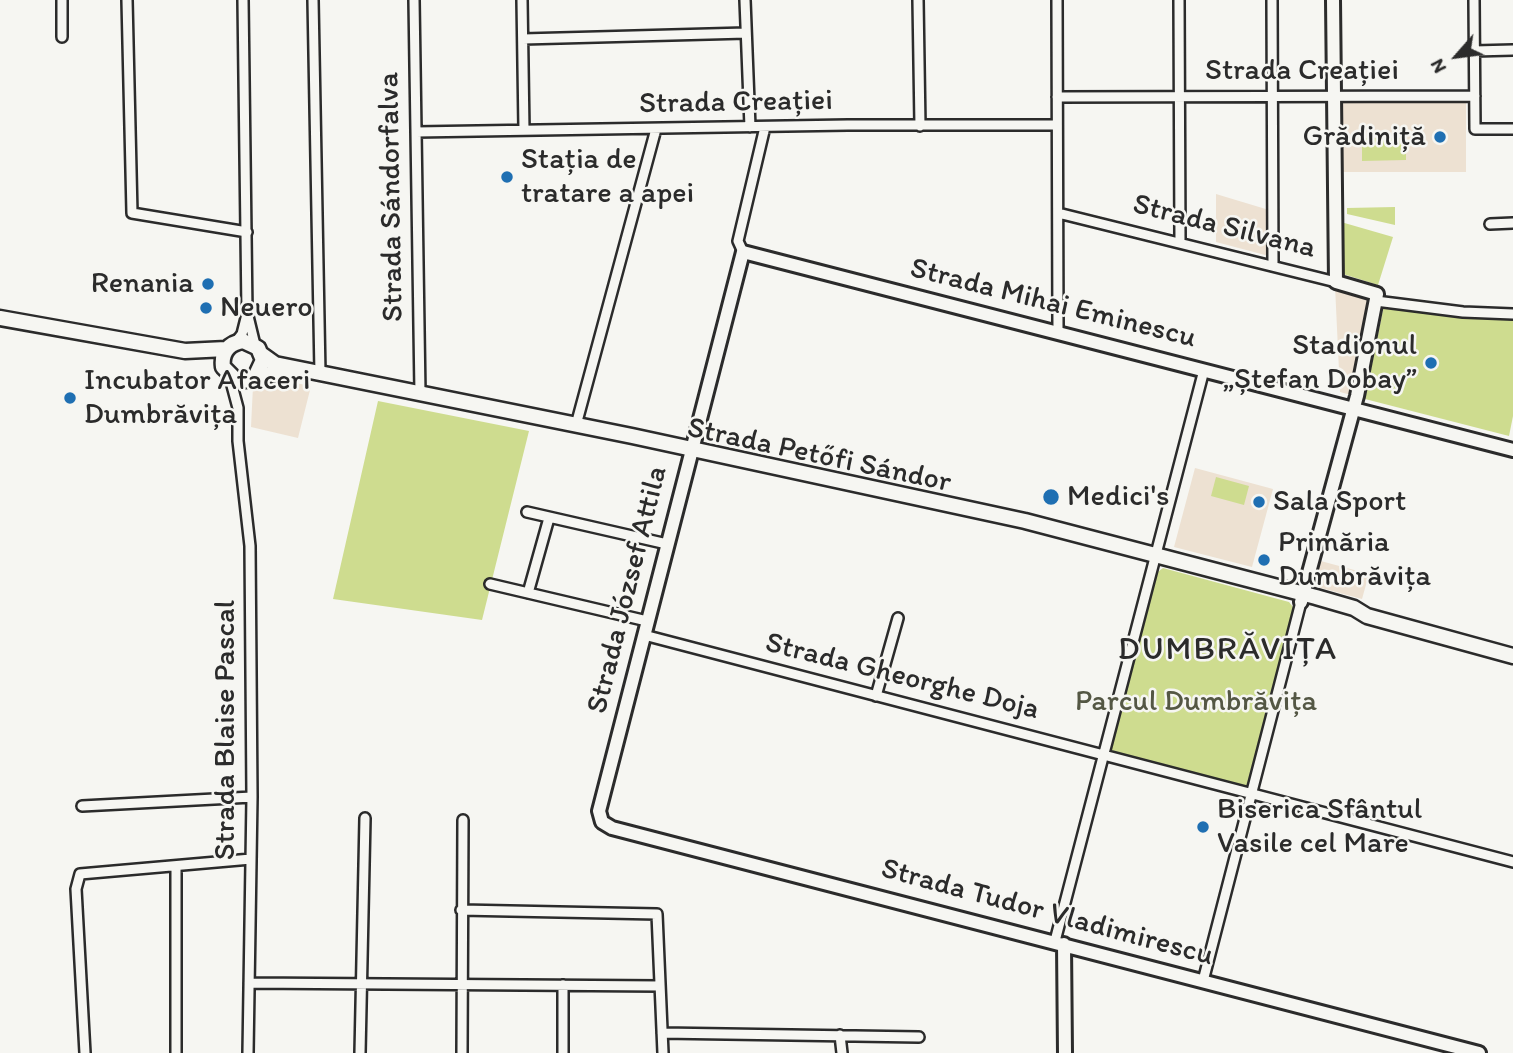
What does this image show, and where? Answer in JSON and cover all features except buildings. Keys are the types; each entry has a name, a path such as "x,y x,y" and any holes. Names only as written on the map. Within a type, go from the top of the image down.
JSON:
{"main road":[{"path":"0,318 185,351 236,380 253,378 262,366 258,350 231,345 185,351"},
{"path":"226,372 231,345"},
{"name":"Strada Petőfi Sándor","path":"258,350 275,364 576,425 691,452"},
{"name":"Strada Petőfi Sándor","path":"253,378 274,372 310,377 1026,521 1155,560 1302,598 1351,616 1367,616 1513,656"}],"street":[{"path":"62,0 62,37"},
{"path":"127,0 132,213 247,232"},
{"path":"231,345 243,334 247,313 243,0"},
{"path":"313,0 320,373"},
{"name":"Strada Sándorfalva","path":"414,0 420,393"},
{"path":"522,0 524,130"},
{"path":"745,0 750,127"},
{"path":"918,0 920,126"},
{"path":"1057,0 1058,331"},
{"path":"1179,0 1180,243"},
{"path":"1272,0 1273,266"},
{"path":"1333,0 1336,282"},
{"path":"1474,0 1475,129 1513,129"},
{"path":"523,39 746,33"},
{"path":"1474,51 1513,50"},
{"name":"Strada Creației","path":"1057,97 1475,96"},
{"name":"Strada Creației","path":"416,132 1057,125"},
{"name":"Strada József Attila","path":"602,822 599,811 743,253 738,241 765,127"},
{"path":"576,425 656,129"},
{"name":"Strada Silvana","path":"1058,213 1336,282 1377,297 1463,313 1513,314"},
{"path":"1490,224 1513,223"},
{"name":"Strada Mihai Eminescu","path":"743,253 1058,331 1513,450"},
{"path":"1203,981 1353,409 1377,297"},
{"path":"247,313 258,350"},
{"path":"1065,1053 1059,942 1104,755 1204,370"},
{"name":"Strada Blaise Pascal","path":"226,372 238,408 238,441 250,546 252,797 248,1053"},
{"name":"Strada Blaise Pascal","path":"238,408 253,378"},
{"path":"527,512 667,544"},
{"path":"528,593 548,518"},
{"path":"491,584 648,621"},
{"path":"876,696 898,618"},
{"name":"Strada Gheorghe Doja","path":"644,635 1513,862"},
{"path":"82,806 252,797"},
{"path":"360,1053 365,818"},
{"path":"462,1053 463,820"},
{"name":"Strada Tudor Vladimirescu","path":"602,822 612,828 1479,1053"},
{"path":"85,1053 75,889 80,873 251,859"},
{"path":"176,866 176,1053"},
{"path":"461,910 653,912 659,918 663,1053"},
{"path":"249,983 660,986"},
{"path":"563,985 563,1053"},
{"path":"662,1033 919,1037"},
{"path":"841,1035 842,1053"}],"shaded area":[{"path":"1340,101 1466,101 1466,172 1341,172"},
{"path":"1216,194 1269,210 1269,256 1216,242"},
{"path":"1335,286 1373,297 1351,395 1340,392"},
{"path":"265,377 311,386 298,438 251,427 253,386"},
{"path":"1195,468 1273,489 1252,567 1174,547"},
{"path":"1317,560 1369,574 1362,599 1310,585"}],"green space":[{"path":"1362,138 1406,138 1406,160 1362,161"},
{"path":"1395,207 1395,225 1347,214 1347,208"},
{"path":"1341,222 1393,237 1378,285 1343,274"},
{"name":"Stadionul „Ștefan Dobay”","path":"1384,305 1464,316 1513,319 1513,416 1509,436 1365,399"},
{"path":"378,401 529,431 482,620 333,599"},
{"path":"1216,477 1249,486 1244,505 1211,496"},
{"name":"Parcul Dumbrăvița","path":"1163,568 1289,602 1293,607 1250,795 1105,755 1155,574"}],"place":[{"name":"Grădiniță","path":"1440,137"},
{"name":"Stația de tratare a apei","path":"507,177"},
{"name":"Renania","path":"208,284"},
{"name":"Neuero","path":"206,308"},
{"name":"Stadionul „Ștefan Dobay”","path":"1431,363"},
{"name":"Incubator Afaceri Dumbrăvița","path":"70,398"},
{"name":"Medici's","path":"1051,497"},
{"name":"Sala Sport","path":"1259,502"},
{"name":"Primăria Dumbrăvița","path":"1264,560"},
{"name":"Biserica Sfântul Vasile cel Mare","path":"1203,827"}],"district":[{"name":"DUMBRĂVIȚA","path":"1228,651"}]}
